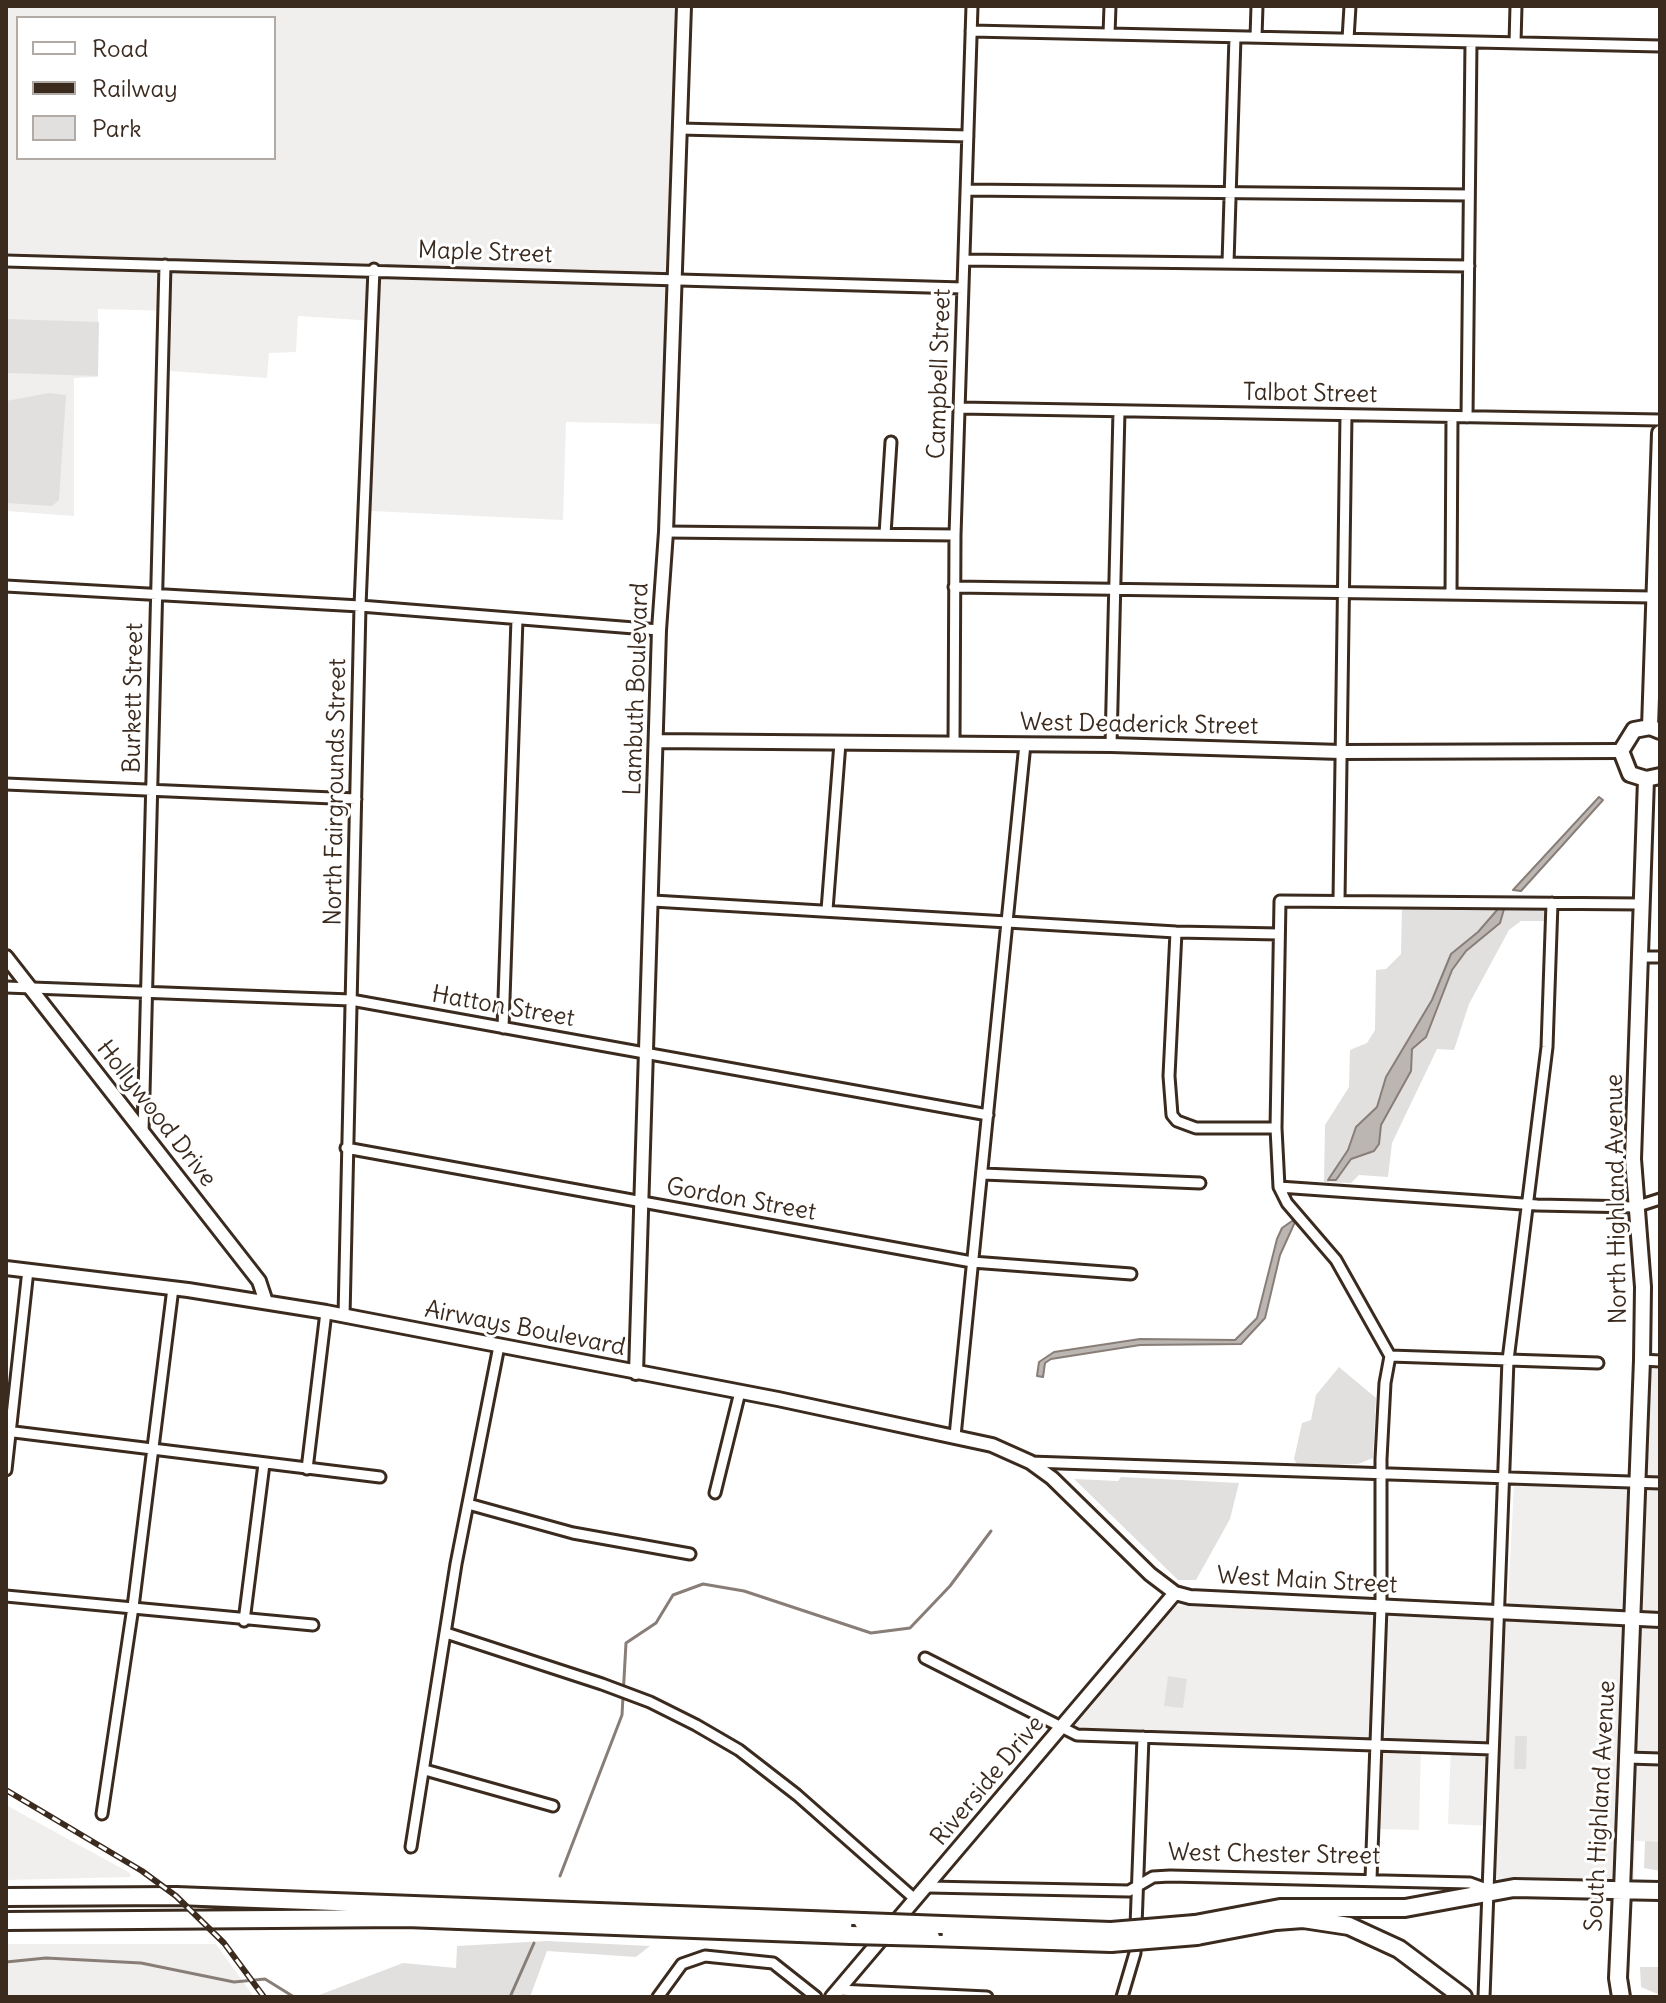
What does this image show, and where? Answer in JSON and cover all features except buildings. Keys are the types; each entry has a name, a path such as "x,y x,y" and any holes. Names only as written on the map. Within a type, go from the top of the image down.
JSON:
{"highway":[{"name":"West Chester Street","path":"1489,1890 1549,1886 1660,1891"},
{"path":"1196,1930 1280,1908 1405,1908 1489,1890"},
{"name":"South Highland Avenue","path":"1621,1997 1618,1978 1622,1890"},
{"path":"6,1897 176,1896 857,1929"},
{"path":"6,1921 406,1918 1111,1937 1303,1919 1349,1926 1399,1949 1463,1997"}],"main road":[{"path":"1653,778 1630,774 1621,751 1627,736 1655,729 1653,597 1660,433"},
{"name":"North Highland Avenue","path":"1633,1618 1643,1287 1633,1159 1641,904 1653,778"},
{"name":"South Highland Avenue","path":"1622,1890 1633,1618"}],"street":[{"name":"Lambuth Boulevard","path":"636,1373 659,630 666,532 684,6"},
{"name":"Campbell Street","path":"954,743 955,535 972,6"},
{"path":"1109,34 1110,6"},
{"path":"1256,37 1257,6"},
{"path":"1348,39 1350,6"},
{"path":"1515,43 1516,6"},
{"path":"971,31 1660,46"},
{"path":"1228,263 1235,37"},
{"path":"1467,417 1471,42"},
{"path":"680,129 968,136"},
{"path":"966,190 1469,195"},
{"path":"964,260 1469,266"},
{"name":"Maple Street","path":"6,261 963,288"},
{"name":"Burkett Street","path":"143,1132 165,265"},
{"name":"North Fairgrounds Street","path":"344,1316 360,606 374,269"},
{"name":"Talbot Street","path":"959,408 1660,420"},
{"path":"1111,745 1119,411"},
{"path":"1339,900 1346,415"},
{"path":"1451,594 1452,417"},
{"path":"885,534 891,442"},
{"path":"666,532 955,535"},
{"path":"6,586 156,592 659,630"},
{"path":"954,587 1653,597"},
{"path":"503,1028 517,619"},
{"name":"West Deaderick Street","path":"657,741 1111,745 1341,752 1621,751"},
{"path":"827,910 840,743"},
{"path":"955,1436 1025,744"},
{"path":"6,784 356,799"},
{"path":"653,901 1176,932 1279,934"},
{"path":"1371,1879 1381,1607 1381,1473 1385,1383 1390,1356 1336,1260 1287,1203 1279,1187 1276,1128 1280,901 1641,904"},
{"path":"1484,1997 1508,1360 1547,1047 1552,903"},
{"path":"1176,932 1169,1076 1172,1115 1177,1121 1196,1128 1276,1128"},
{"name":"Hollywood Drive","path":"6,957 259,1281 266,1302"},
{"path":"1639,957 1660,957"},
{"name":"Hatton Street","path":"6,987 351,1000 988,1115"},
{"name":"Gordon Street","path":"346,1148 972,1262 1131,1274"},
{"path":"983,1174 1200,1183"},
{"path":"1279,1187 1527,1204 1635,1207 1660,1199"},
{"name":"Airways Boulevard","path":"6,1268 173,1288 326,1312 955,1436 1002,1449 1030,1462"},
{"path":"6,1470 28,1270"},
{"path":"102,1814 133,1607 173,1288"},
{"path":"307,1469 326,1312"},
{"path":"411,1847 468,1504 499,1346"},
{"path":"1390,1356 1598,1363"},
{"path":"1642,1360 1660,1361"},
{"path":"715,1493 740,1392"},
{"path":"8,1431 380,1477"},
{"path":"1030,1462 1660,1483"},
{"name":"West Main Street","path":"1030,1462 1052,1478 1150,1574 1175,1593 1222,1601 1660,1620"},
{"path":"244,1621 264,1464"},
{"path":"468,1504 573,1533 690,1554"},
{"name":"Riverside Drive","path":"835,1994 1175,1593"},
{"path":"6,1596 244,1621 313,1625"},
{"path":"446,1633 617,1689 739,1750 820,1815 916,1900"},
{"path":"925,1658 1077,1735 1492,1749"},
{"path":"1122,1997 1135,1953 1140,1883 1143,1737"},
{"path":"1628,1758 1660,1759"},
{"path":"425,1770 553,1806"},
{"name":"West Chester Street","path":"928,1887 1129,1891 1140,1883 1170,1876 1470,1883 1489,1890"},
{"path":"658,1997 682,1964 705,1956 773,1963 816,1997"},
{"path":"835,1994 987,1997"}],"shaded area":[{"path":"6,6 674,6 678,21 673,213 667,242 662,424 566,422 563,520 371,511 375,321 298,316 296,352 269,353 267,378 170,371 172,311 98,309 98,377 74,378 74,516 6,511"},
{"path":"1599,797 1603,800 1521,891 1513,890"},
{"path":"1498,909 1504,909 1500,923 1466,951 1452,970 1426,1037 1412,1049 1411,1071 1381,1125 1379,1144 1374,1151 1351,1159 1336,1180 1328,1180 1348,1150 1356,1127 1377,1107 1386,1077 1432,1000 1451,954 1478,932"},
{"path":"1295,1222 1280,1255 1265,1318 1241,1344 1140,1345 1051,1359 1045,1363 1043,1377 1037,1376 1039,1362 1054,1352 1140,1339 1235,1340 1257,1318 1277,1239 1282,1228"},
{"path":"1650,1365 1660,1365 1660,1842 1635,1841 1634,1883 1495,1879 1492,1826 1448,1824 1451,1745 1421,1744 1419,1830 1377,1829 1378,1741 1086,1732 1065,1728 1173,1605 1507,1621 1514,1484 1645,1491"},
{"path":"6,1805 130,1873 131,1877 6,1880"},
{"path":"6,1944 216,1944 254,1997 6,1997"}],"green space":[{"path":"6,319 99,322 98,376 6,373"},
{"path":"49,393 66,395 59,500 52,506 6,503 6,401"},
{"path":"1402,904 1539,906 1546,912 1545,921 1521,921 1509,930 1469,1004 1454,1050 1437,1049 1392,1143 1388,1177 1359,1175 1351,1183 1324,1182 1325,1125 1349,1087 1350,1050 1367,1043 1375,1030 1376,970 1386,969 1401,954"},
{"path":"1339,1367 1376,1398 1373,1458 1358,1464 1298,1466 1294,1459 1302,1423 1311,1420 1316,1395"},
{"path":"1121,1477 1239,1483 1230,1519 1196,1580 1178,1580 1074,1479 1118,1481"},
{"path":"1168,1676 1187,1679 1183,1708 1164,1706"},
{"path":"1515,1736 1527,1736 1526,1769 1514,1769"},
{"path":"1645,1841 1660,1842 1660,1871 1644,1868"},
{"path":"547,1941 650,1946 636,1957 547,1951 530,1997 314,1997 403,1963 456,1968 457,1946"},
{"path":"1640,1967 1660,1967 1660,1995 1641,1987"}],"waterway":[{"path":"560,1876 622,1715 626,1643 656,1623 673,1595 703,1584 744,1591 871,1633 910,1628 950,1586 991,1531"},
{"path":"510,1997 534,1943"},
{"path":"6,1962 46,1958 141,1963 234,1982 265,1979 294,1997"}],"railway":[{"path":"6,1790 142,1871 176,1896 224,1943 264,1997"}]}
